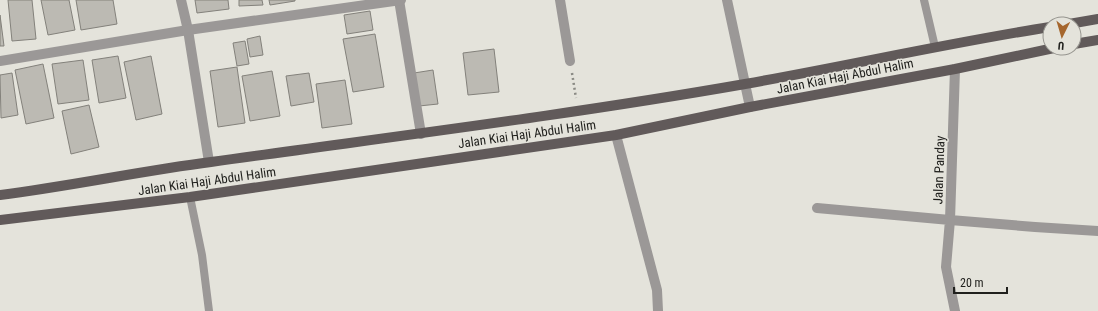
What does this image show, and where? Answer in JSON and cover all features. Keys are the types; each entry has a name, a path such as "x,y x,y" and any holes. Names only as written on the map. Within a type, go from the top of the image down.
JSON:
{"main road":[{"path":"1082,22 1098,19"},
{"name":"Jalan Kiai Haji Abdul Halim","path":"0,195 209,162 421,134 746,84 935,47 1042,28"},
{"path":"1082,43 1098,40"},
{"name":"Jalan Kiai Haji Abdul Halim","path":"0,220 190,197 616,134 750,107 956,69 1042,51"}],"street":[{"path":"181,0 188,30 209,162"},
{"path":"0,61 188,30 399,0 421,134"},
{"path":"560,0 570,61"},
{"path":"727,0 750,107"},
{"name":"Jalan Panday","path":"956,69 950,220 1098,231"},
{"path":"616,134 657,290 658,311"},
{"path":"817,208 950,220 946,267 955,311"}],"lane":[{"path":"924,0 935,47"},
{"path":"190,197 202,255 208,311"}],"path":[{"path":"570,61 578,110"}],"building":[{"path":"8,0 32,0 36,39 12,41"},
{"path":"41,0 69,0 75,30 48,35"},
{"path":"76,0 113,0 117,24 81,30"},
{"path":"195,0 228,0 229,9 197,13"},
{"path":"239,0 262,0 263,5 239,6"},
{"path":"269,0 295,0 295,1 270,5"},
{"path":"370,11 373,30 347,34 344,15"},
{"path":"0,15 4,46 0,46"},
{"path":"375,34 384,87 353,92 343,39"},
{"path":"260,36 263,55 250,57 247,39"},
{"path":"245,41 249,64 237,66 233,43"},
{"path":"494,49 499,92 468,95 463,53"},
{"path":"118,56 126,98 99,103 92,60"},
{"path":"151,56 162,114 136,120 124,62"},
{"path":"83,60 89,100 58,104 52,64"},
{"path":"43,64 54,118 26,124 15,70"},
{"path":"237,67 245,123 218,127 210,71"},
{"path":"433,70 438,104 419,106 414,73"},
{"path":"272,71 280,116 250,121 242,76"},
{"path":"12,73 18,115 1,118 0,75"},
{"path":"309,73 314,102 291,106 286,76"},
{"path":"345,80 352,124 322,128 316,84"},
{"path":"89,105 99,147 71,154 62,111"}]}
